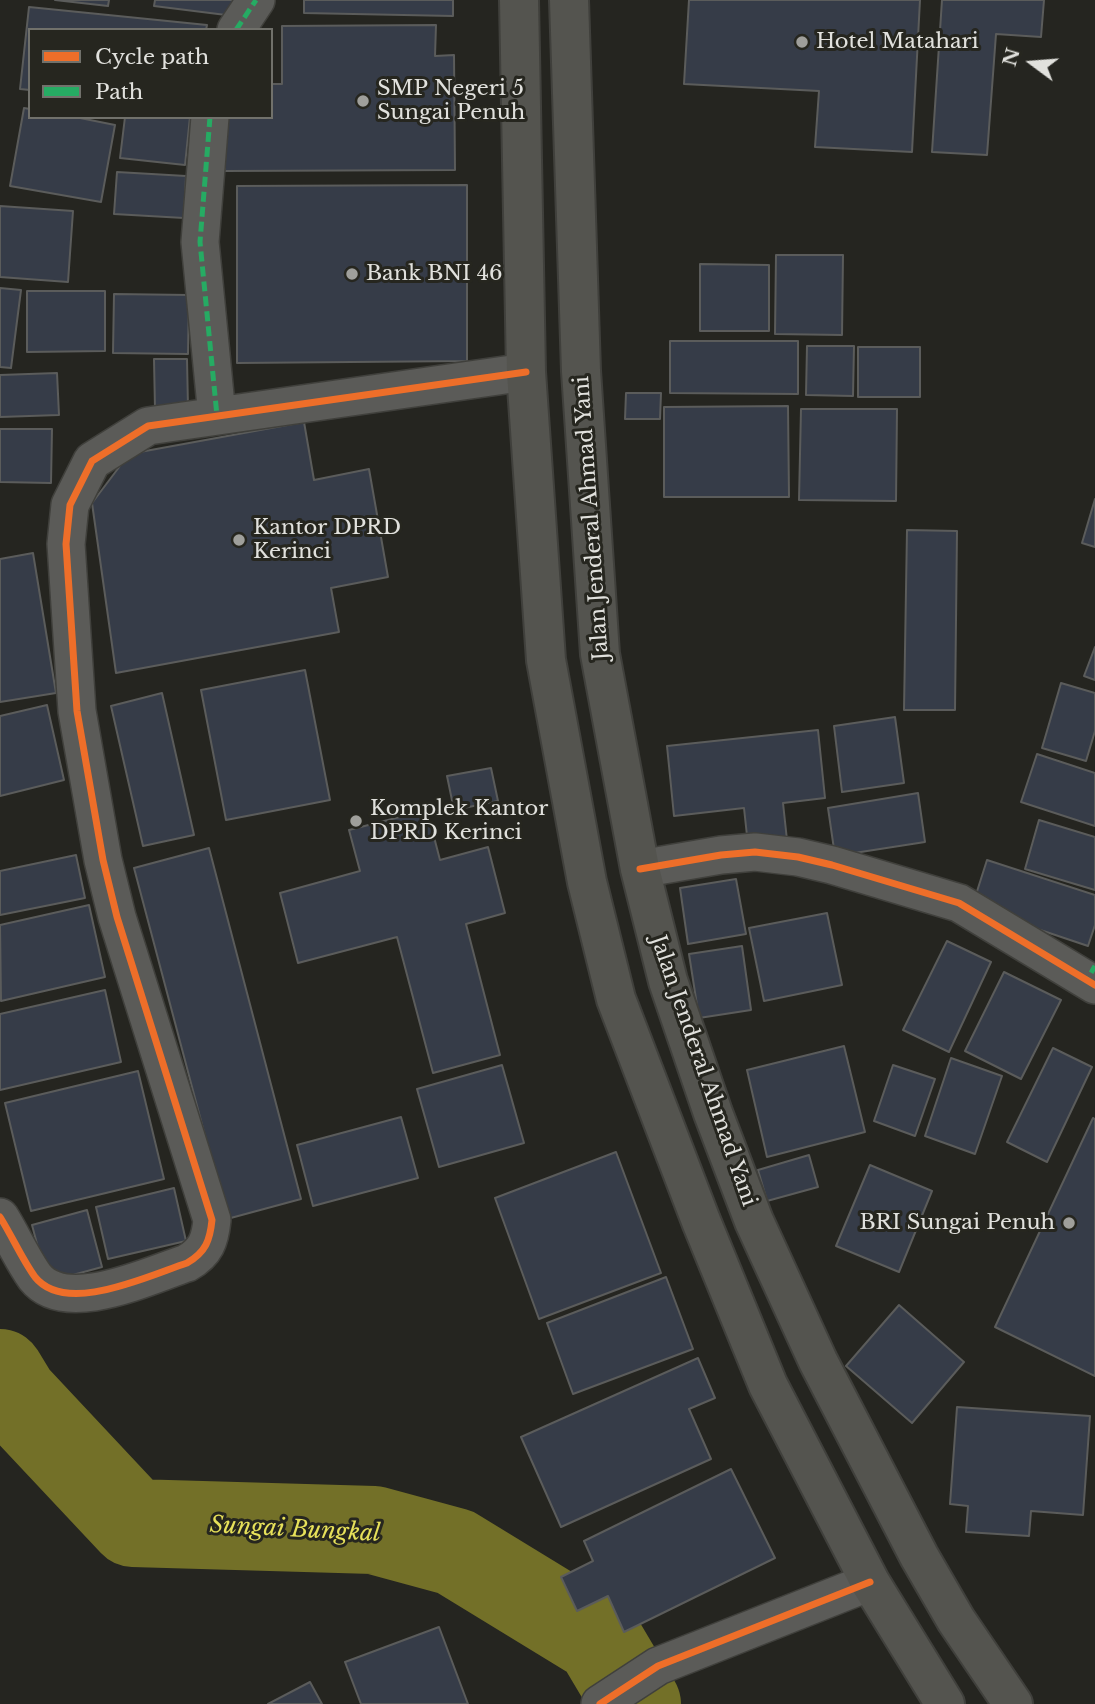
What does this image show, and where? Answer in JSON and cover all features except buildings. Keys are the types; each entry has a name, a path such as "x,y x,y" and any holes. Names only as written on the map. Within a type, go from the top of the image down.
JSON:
{"main road":[{"path":"519,0 526,372 546,660 587,882 616,999 701,1221 768,1385 870,1581 945,1704"},
{"name":"Jalan Jenderal Ahmad Yani","path":"569,0 580,371 600,654 640,869 668,981 713,1113 754,1221 818,1361 919,1556 956,1620 1013,1704"},
{"path":"546,660 600,654"}],"street":[{"path":"237,28 256,0"},
{"path":"210,119 200,243 217,416"},
{"path":"0,1217 37,1279 61,1293 100,1291 187,1263 207,1247 211,1234 212,1220 117,917 103,860 77,711 66,544 70,505 92,461 148,426 526,372"},
{"path":"640,869 720,855 755,852 832,865 959,903 1092,977"},
{"path":"601,1703 658,1666 870,1581"}],"waterway":[{"name":"Sungai Bungkal","path":"0,1373 14,1396 133,1523 374,1530 455,1552 599,1640 637,1704"}],"marked path":[{"path":"237,28 256,0"},
{"path":"210,119 200,242 217,416 211,417"},
{"path":"1081,977 1087,980 1095,966"}],"cycle path":[{"path":"0,1217 35,1277 49,1288 67,1293 109,1289 187,1263 206,1245 212,1220 117,917 103,860 77,711 66,544 70,505 92,461 148,426 526,372"},
{"path":"640,869 755,852 798,857 832,865 959,903 1095,985"},
{"path":"600,1704 658,1666 870,1582"}],"place":[{"name":"Hotel Matahari","path":"802,42"},
{"name":"SMP Negeri 5 Sungai Penuh","path":"363,101"},
{"name":"Bank BNI 46","path":"352,274"},
{"name":"Kantor DPRD Kerinci","path":"239,540"},
{"name":"Komplek Kantor DPRD Kerinci","path":"356,821"},
{"name":"BRI Sungai Penuh","path":"1069,1223"}]}
